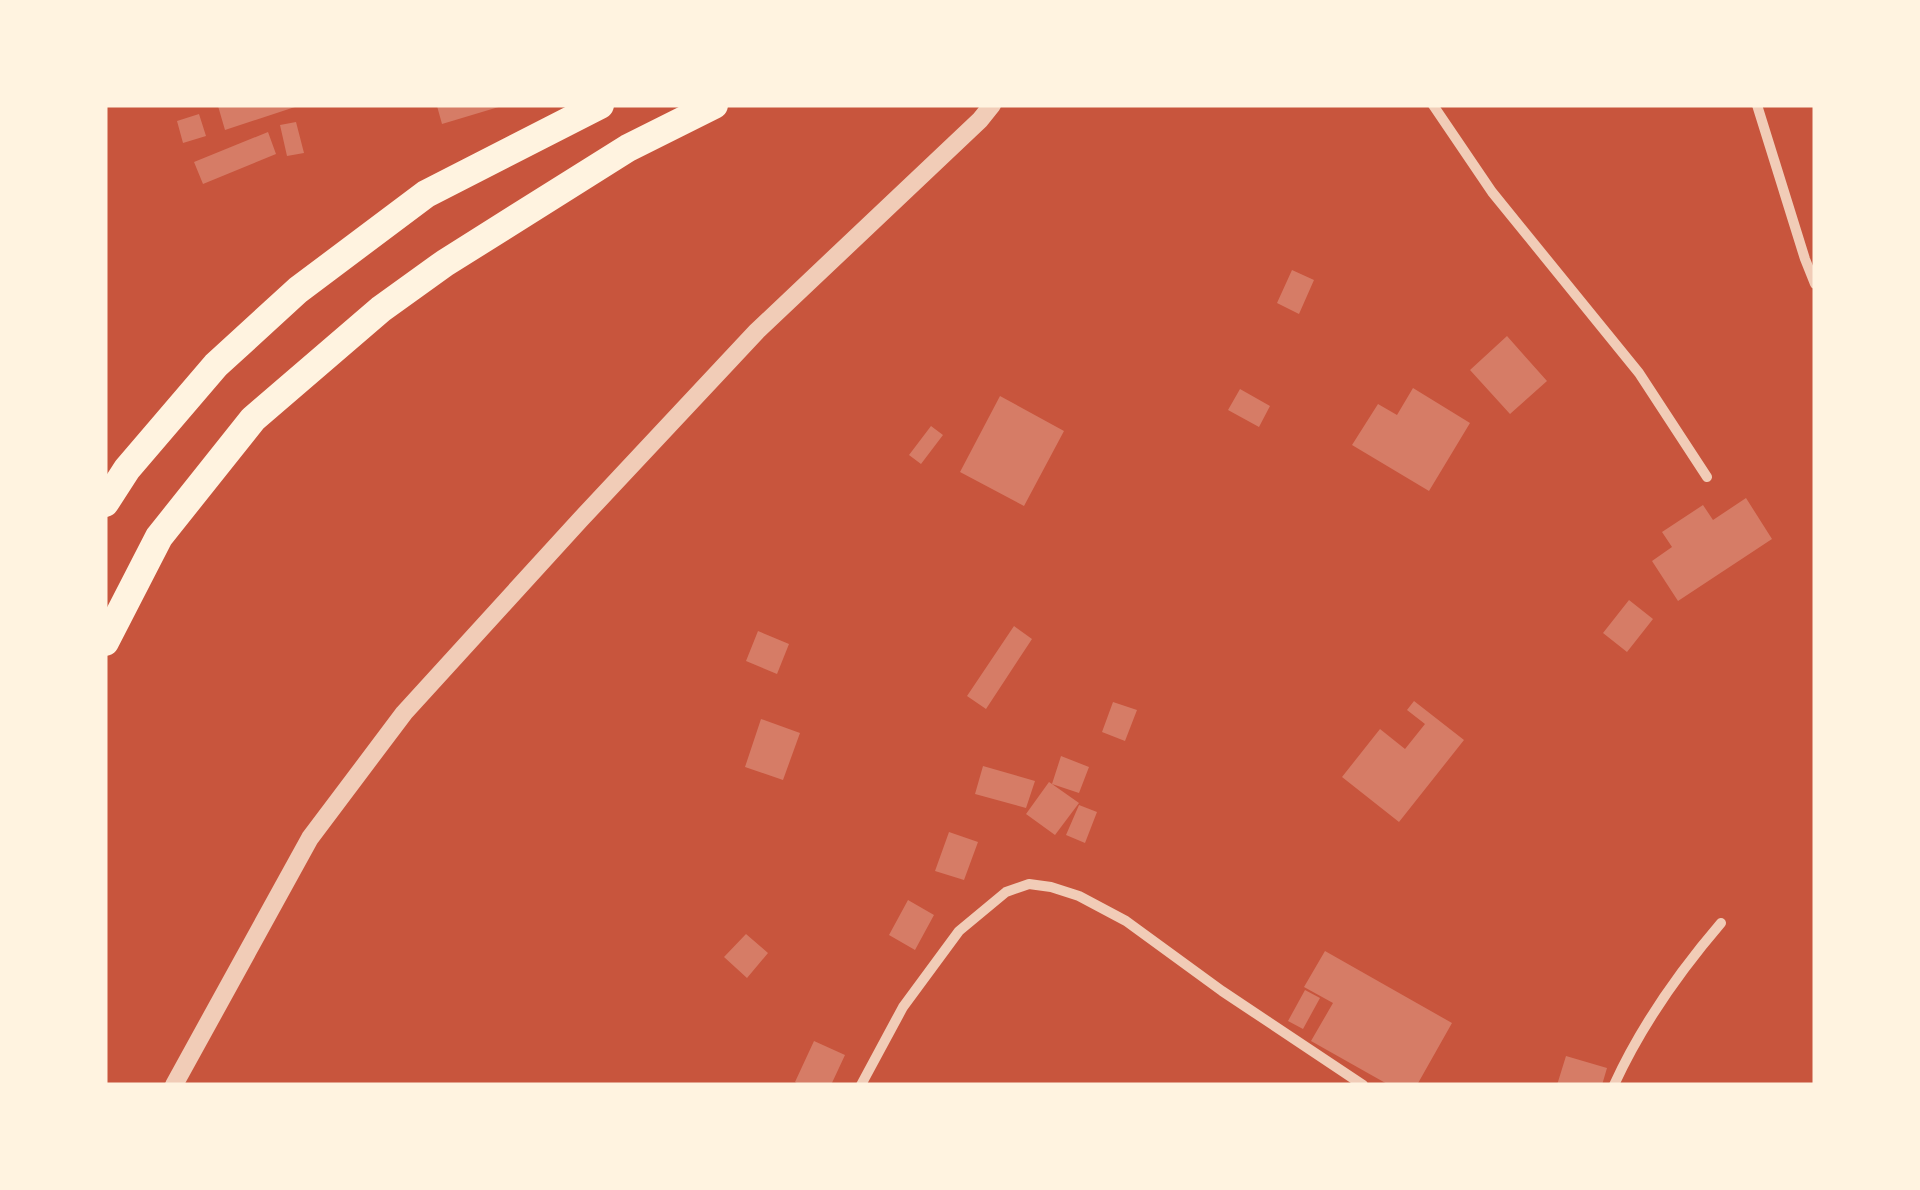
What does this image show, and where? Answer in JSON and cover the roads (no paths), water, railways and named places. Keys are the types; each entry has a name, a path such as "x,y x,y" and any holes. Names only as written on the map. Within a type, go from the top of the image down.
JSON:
{"highway":[{"path":"105,502 216,365 298,290 426,194 600,105"},
{"path":"105,642 158,537 254,419 381,309 445,263 628,148 714,105"}],"street":[{"path":"174,1085 310,838 404,713 757,331 992,105"},
{"path":"1432,105 1492,192 1639,373 1706,477"},
{"path":"1756,105 1815,284"},
{"path":"860,1085 903,1006 959,930 1006,892 1029,884 1079,896 1126,921 1222,991 1364,1085"},
{"path":"1614,1085 1630,1050 1660,1004 1721,923"}]}
